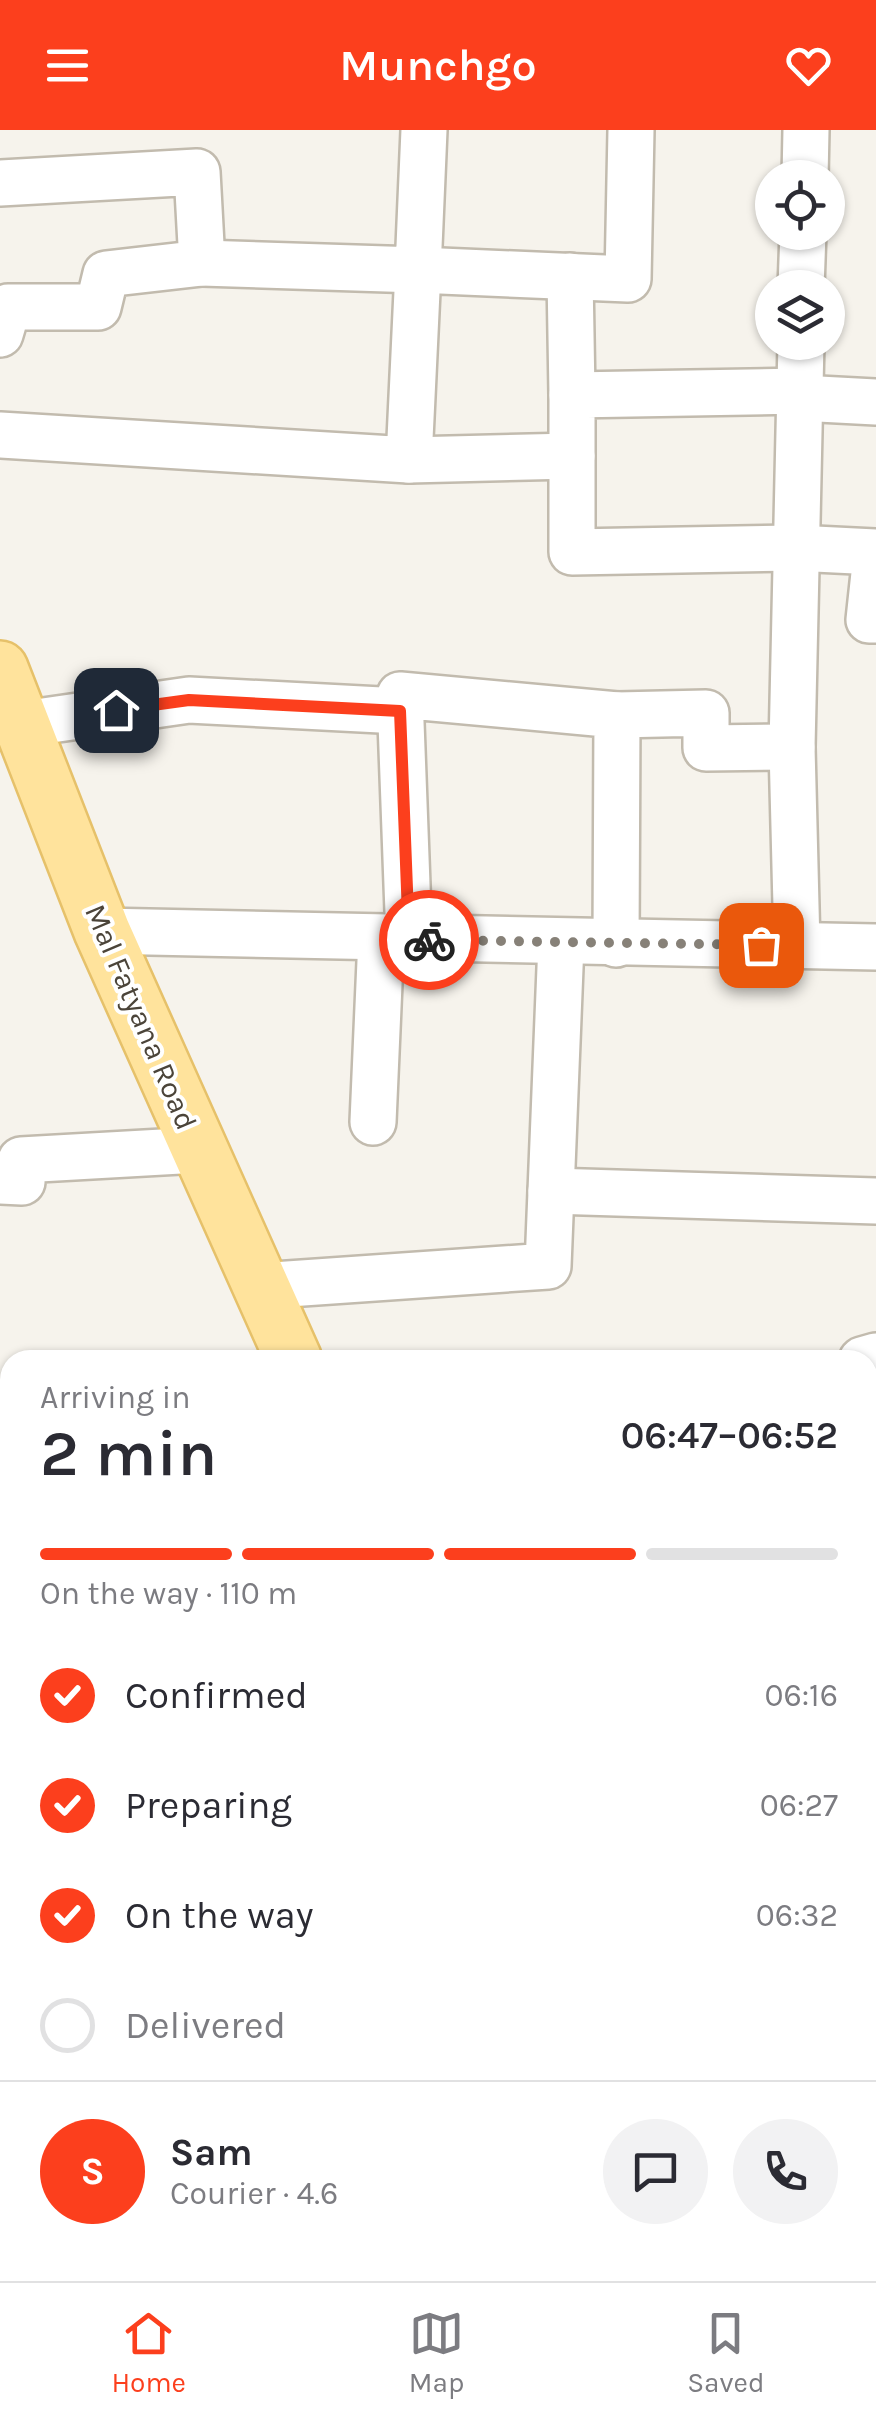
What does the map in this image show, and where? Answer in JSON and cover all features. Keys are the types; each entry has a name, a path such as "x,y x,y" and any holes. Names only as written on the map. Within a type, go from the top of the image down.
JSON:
{"main road":[{"name":"Mal Fatyana Road","path":"0,669 102,931 289,1350"}],"street":[{"path":"408,460 424,130"},
{"path":"0,334 8,307 98,308 106,274 202,264 628,279 631,130"},
{"path":"805,160 806,130"},
{"path":"0,183 197,172 202,264"},
{"path":"570,276 572,552 796,548 876,554 869,620 876,620"},
{"path":"797,946 792,747 801,360"},
{"path":"572,395 800,395 876,402"},
{"path":"0,435 408,460 572,456"},
{"path":"373,1122 395,939 400,695 617,715 706,713 706,748 792,747"},
{"path":"23,724 189,700 400,711"},
{"path":"616,944 617,715"},
{"path":"102,931 562,943 876,946"},
{"path":"259,1286 548,1266 562,943"},
{"path":"0,1181 22,1182 21,1160 198,1150"},
{"path":"552,1191 876,1201"}],"way so far":[{"path":"429,940 761,945"}],"route":[{"path":"116,710 189,700 400,711 409,940 429,940"}]}
